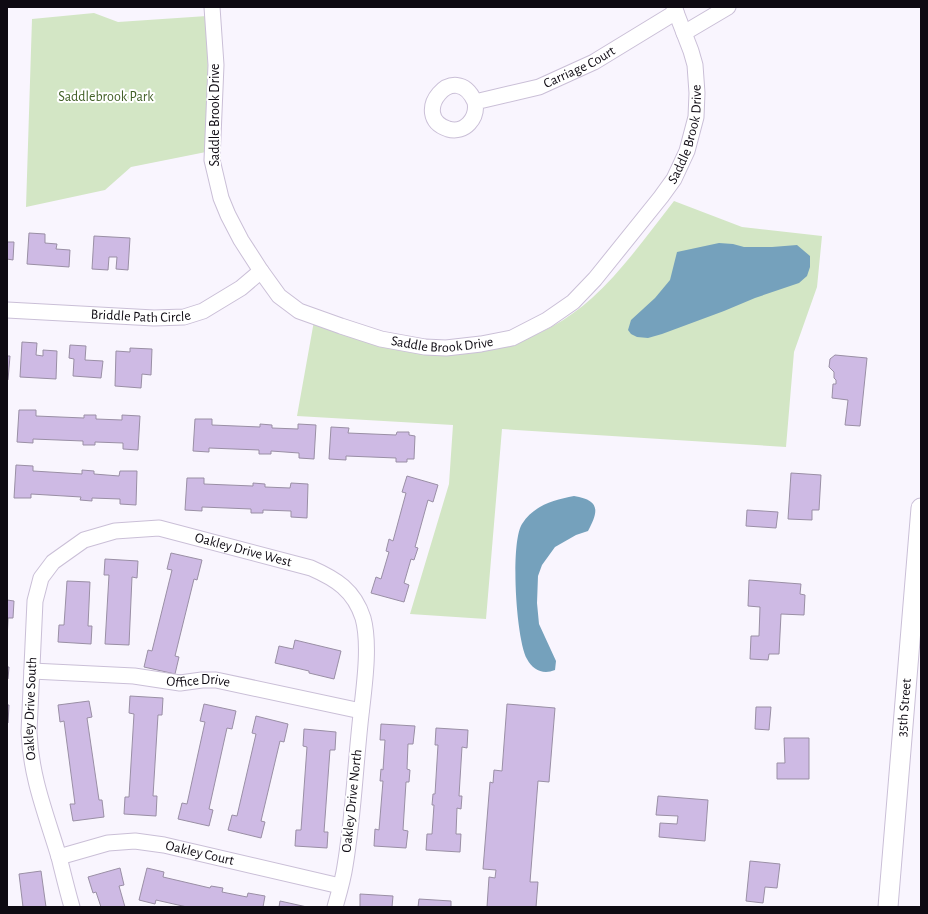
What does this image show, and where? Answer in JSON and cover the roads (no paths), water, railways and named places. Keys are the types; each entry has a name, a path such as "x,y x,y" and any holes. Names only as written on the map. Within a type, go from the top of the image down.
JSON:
{"street":[{"name":"Saddle Brook Drive","path":"212,7 216,78 212,134 212,160 221,198 228,215 241,240 261,272 278,296 299,311 381,339 425,347 446,348 481,344 512,338 548,320 573,302 595,279 661,198 678,170 687,151 696,117 697,93 695,65 692,51 675,9"},
{"path":"684,33 728,7"},
{"name":"Carriage Court","path":"475,102 539,87 594,62 675,9"},
{"name":"Briddle Path Circle","path":"7,310 154,318 184,317 203,311 241,288 261,272"},
{"name":"35th Street","path":"888,907 921,508"},
{"name":"Oakley Drive West","path":"41,578 53,562 84,540 115,531 159,528 311,568 328,575 343,585 354,600 360,612 365,630 366,647 363,693"},
{"name":"Oakley Drive South","path":"41,578 35,601 29,732 30,753 38,791 72,907"},
{"name":"Office Drive","path":"32,671 134,676 180,683 216,680 361,710"},
{"name":"Oakley Drive North","path":"335,907 345,867 348,847 363,693"},
{"name":"Oakley Court","path":"58,857 108,843 135,841 164,845 340,886"}],"water":[{"path":"719,243 733,244 744,247 797,245 810,256 810,267 807,276 799,283 755,298 662,334 648,338 637,337 631,334 628,330 631,320 655,298 670,280 677,252"},
{"path":"574,496 589,500 593,504 595,508 594,518 588,531 576,535 555,547 542,565 538,576 537,603 539,624 556,661 555,670 542,672 535,669 529,663 523,648 520,632 517,613 515,570 518,534 522,524 532,512 545,504"}],"park label":[{"name":"Saddlebrook Park","path":"106,97"}]}
